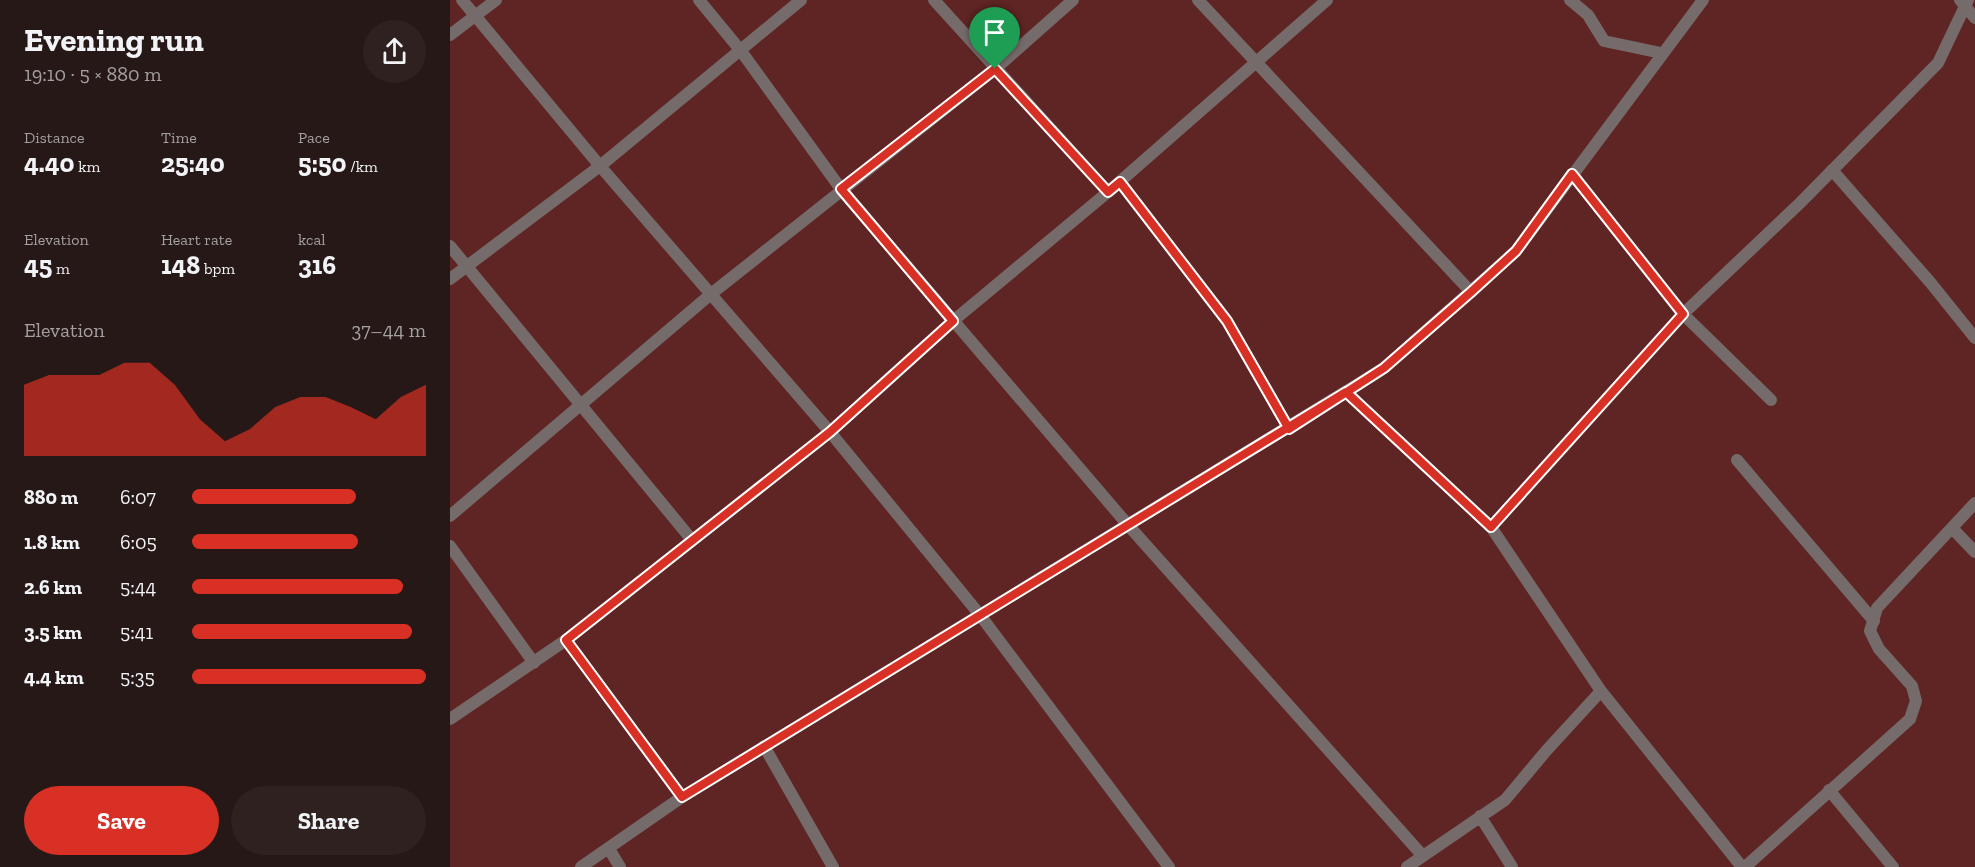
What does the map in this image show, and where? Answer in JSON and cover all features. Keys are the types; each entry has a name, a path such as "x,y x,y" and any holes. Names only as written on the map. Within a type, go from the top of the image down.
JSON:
{"street":[{"path":"462,0 600,166 830,432 980,615 1169,867"},
{"path":"450,35 496,0"},
{"path":"699,0 741,51 841,189 1128,525 1422,855"},
{"path":"450,279 600,166 801,0"},
{"path":"934,0 1108,192"},
{"path":"450,516 711,294 995,69 1073,0"},
{"path":"1198,0 1471,292"},
{"path":"450,719 566,640 830,432 953,321 1120,182 1327,0"},
{"path":"1570,0 1588,15 1604,41 1661,53"},
{"path":"581,867 682,797 764,746 1289,429 1384,368 1516,251 1661,53 1703,0"},
{"path":"1964,1 1975,18"},
{"path":"1491,527 1683,314 1832,170 1938,63 1964,1"},
{"path":"1832,170 1930,282 1975,338"},
{"path":"1572,174 1683,314 1771,400"},
{"path":"1120,182 1227,321 1289,429"},
{"path":"450,246 692,540"},
{"path":"1346,392 1491,527 1600,691 1743,867 1910,718 1916,701 1912,686 1879,649 1870,632 1877,608 1975,503"},
{"path":"1737,460 1874,621"},
{"path":"1952,528 1975,552"},
{"path":"450,546 534,663"},
{"path":"566,640 682,797"},
{"path":"1407,867 1505,800 1600,691"},
{"path":"764,746 833,867"},
{"path":"1829,790 1893,867"},
{"path":"1480,816 1512,867"},
{"path":"609,849 620,867"}],"shaded area":[{"path":"450,0 1975,0 1975,867 450,867"}],"route":[{"path":"995,69 841,189 953,321 830,432 566,640 682,797 1190,486 1289,429 1346,392 1491,527 1683,314 1572,174 1516,251 1471,292 1384,368 1346,392 1289,429 1227,321 1120,182 1108,192 995,69"}]}
